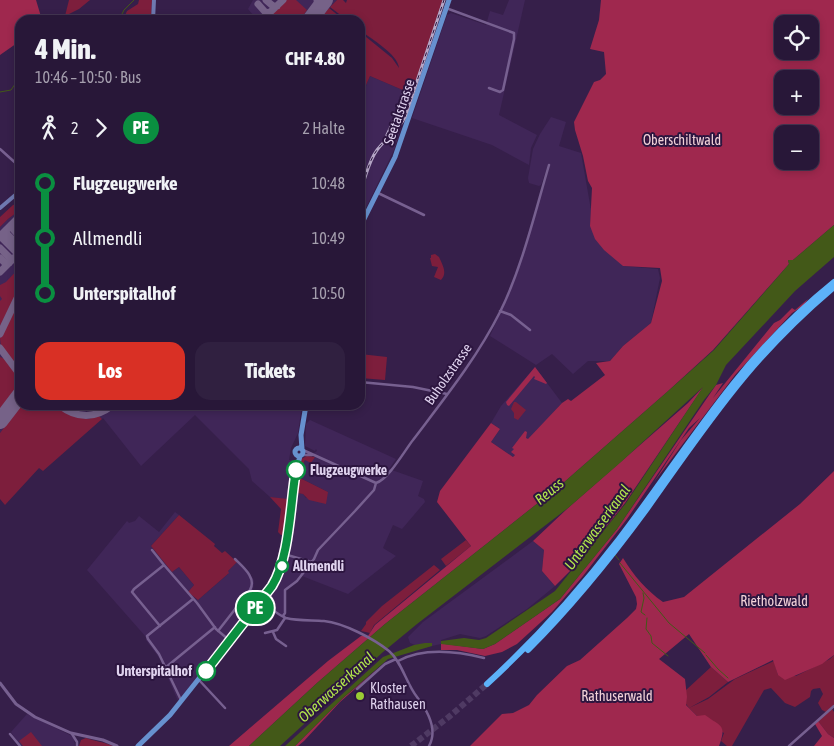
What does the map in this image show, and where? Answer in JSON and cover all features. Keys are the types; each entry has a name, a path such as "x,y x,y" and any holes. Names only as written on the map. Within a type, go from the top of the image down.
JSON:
{"highway":[{"path":"834,282 795,317 752,362 713,410 590,574 537,634 488,685 546,632 595,576 748,372 787,331 834,287"}],"main road":[{"path":"153,15 154,0"},
{"name":"Seetalstrasse","path":"365,218 399,147 449,0"},
{"path":"0,208 15,195"},
{"path":"138,746 165,721 181,702 230,641 277,577 284,554 305,410"}],"street":[{"path":"446,8 514,33 503,90 500,92 489,88"},
{"path":"0,149 15,162"},
{"name":"Buholzstrasse","path":"311,563 318,550 374,490 376,483 382,480 390,470 475,356 500,311 517,268 549,165"},
{"path":"378,193 424,215"},
{"path":"500,311 512,315 530,330"},
{"path":"365,382 413,387 447,394"},
{"path":"300,452 313,454 376,483"},
{"path":"152,550 217,629 230,641"},
{"path":"284,554 339,570"},
{"path":"165,668 217,629 250,590 252,579 235,559"},
{"path":"265,633 278,629 285,613 284,590 297,580 311,563"},
{"path":"160,626 132,592 164,565"},
{"path":"250,590 284,617 329,621 353,629 389,652 396,659 406,682 429,718 432,735 432,741 429,746"},
{"path":"181,702 159,654 147,636 193,599"},
{"path":"273,632 276,639 286,646"},
{"path":"356,689 386,664 396,659 439,651 458,652 484,658"},
{"path":"199,680 225,708"},
{"path":"0,683 23,710 71,733 103,740 117,746"},
{"path":"789,746 834,706"},
{"path":"71,733 77,742 77,746"},
{"path":"10,734 20,746"},
{"path":"77,742 82,735"}],"shaded area":[{"path":"69,0 90,0 79,9 65,15"},
{"path":"139,0 152,0 151,15 125,15 127,11 138,4"},
{"path":"253,0 337,0 324,15 253,15 248,9"},
{"path":"286,0 296,0 307,10 304,15 270,15"},
{"path":"337,0 343,0 346,3 347,0 443,0 412,94 370,76 365,88 365,36 392,58 399,68 397,63 389,52 365,34 365,15 340,15 330,7"},
{"path":"509,0 525,0 499,115 537,135 531,148 529,165 492,145 412,118 447,15 451,13 486,25 490,11 503,15"},
{"path":"329,8 338,15 323,15"},
{"path":"370,76 412,94 394,150 365,210 365,88"},
{"path":"551,117 566,122 559,146 581,153 591,210 590,226 623,266 658,269 660,278 651,323 623,346 610,361 588,361 573,374 552,354 536,365 490,336 515,280 550,165 548,165 541,185 529,183 528,178 533,149"},
{"path":"15,204 15,214 0,227 0,217"},
{"path":"15,214 15,410 17,410 0,433 0,227"},
{"path":"435,254 439,257 444,268 441,280 434,277 438,267 432,266 430,258 431,255"},
{"path":"15,272 15,297 0,326 0,301 2,299 0,296 0,285 6,282"},
{"path":"15,306 15,364 1,346 0,338"},
{"path":"365,355 387,357 385,380 365,378"},
{"path":"0,357 12,367 15,373 15,389 0,409"},
{"path":"535,367 562,403 513,457 491,442 500,429 491,423 501,406"},
{"path":"514,402 526,410 518,420 514,418 514,413 511,409"},
{"path":"17,410 62,410 76,417 88,419 99,416 102,419 43,471 39,468 5,505 0,499 0,433"},
{"path":"62,410 86,410 86,414 96,410 301,410 298,433 291,448 289,460 293,460 289,500 270,497 252,481 249,469 195,415 141,466 103,418 99,416 88,419"},
{"path":"310,420 396,459 389,469 423,481 418,496 424,499 425,502 402,529 393,525 383,548 396,556 348,594 302,576 311,565 317,566 315,560 310,561 287,553 294,499 297,493 303,494 306,498 328,492 298,477 305,460 313,459 315,457 314,453 317,451 305,446 306,424"},
{"path":"307,456 315,457 311,463 305,460 298,477 328,492 326,504 309,500 303,494 297,493 294,499 301,459"},
{"path":"292,470 284,535 281,535 278,532 281,509 270,497 288,499"},
{"path":"175,512 179,515 151,546 172,572 179,567 194,585 189,591 196,599 198,600 228,574 228,571 237,562 252,577 254,581 253,591 261,597 178,701 160,659 146,640 146,637 87,570 127,521 129,523 135,521 139,516 159,532"},
{"path":"179,515 215,544 214,546 222,553 225,551 237,562 228,571 229,573 198,600 188,592 194,585 179,567 172,572 151,546"},
{"path":"466,540 471,546 446,566 441,559"},
{"path":"533,541 544,550 542,571 555,586 527,609 486,636 480,638 460,634 441,640 441,644 423,648 410,643 408,637 423,622"},
{"path":"284,554 311,563 297,581 285,590 285,613 283,616 261,599 272,586"},
{"path":"434,565 440,570 374,625 370,633 361,631 366,622 382,606"},
{"path":"834,655 834,705 826,712 822,710 818,703 823,694 820,688 813,689 810,697 795,707 785,703 771,688 764,690 732,746 727,746 721,741 724,733 697,716 689,708 708,699 735,679 774,661 778,675 796,676 830,659"},
{"path":"711,667 728,682 709,697 689,708 686,704 686,690"},
{"path":"832,709 834,712 834,738 828,734 818,721"},
{"path":"27,714 70,735 74,738 75,746 20,746 11,732"},
{"path":"31,732 42,746 23,746 19,741"},
{"path":"86,738 113,746 79,746 81,740"}],"green space":[{"path":"0,0 36,0 40,15 15,15 15,44 0,55"},
{"name":"Oberschiltwald","path":"601,0 834,0 834,225 793,260 788,260 789,264 713,350 562,484 385,624 249,746 229,746 328,661 361,636 368,636 375,625 471,546 437,502 440,491 491,423 500,429 491,442 513,457 515,455 511,452 514,449 512,448 525,431 527,432 526,438 528,439 562,403 568,399 571,401 605,375 596,363 610,361 623,346 651,323 662,281 660,268 623,266 604,250 595,239 590,226 592,188 588,181 574,122 594,82 600,80 606,74 604,52 590,49 599,20"},
{"path":"808,299 803,306 792,313 735,375 654,482 681,440 700,418 689,428 627,519 583,576 552,612 517,644 502,652 485,656 457,650 441,650 441,644 483,649 495,644 560,599 617,529 716,385 723,383 713,398 774,323 780,320 792,308 795,310"},
{"path":"535,367 547,383 534,379 534,376 509,406 507,405 506,402"},
{"path":"704,386 625,503 577,564 555,586 542,571 544,550 533,541 688,403"},
{"path":"834,471 834,655 822,664 785,680 778,675 773,660 728,682 711,667 689,634 659,659 685,679 686,705 697,716 705,715 719,724 722,734 719,746 470,746 502,714 513,713 529,705 567,666 580,660 636,609 636,597 619,564 623,558 651,593 663,602 684,597 800,504"},
{"path":"386,662 340,702 304,741 295,746 343,698"},
{"path":"818,721 828,734 834,738 834,746 814,746 822,736 815,724"}],"water":[{"name":"Oberwasserkanal","path":"834,225 834,257 795,291 726,365 716,385 617,529 560,599 495,644 483,649 441,644 441,641 464,638 479,640 486,638 555,591 626,503 703,387 568,508 383,652 280,746 249,746 385,624 562,484 667,392 714,350 789,264 788,260 793,260"},
{"path":"432,643 432,646 388,659 343,698 295,746 285,746 383,657 414,645"}],"waterway":[{"path":"122,15 134,0"},
{"path":"0,92 11,90 15,84"},
{"path":"615,555 619,560"},
{"path":"620,563 669,623 705,653"},
{"path":"643,593 644,598 641,612 645,615"},
{"path":"647,618 646,629 651,636 652,643 668,656"},
{"path":"706,655 728,678"}],"taxiway":[{"path":"266,0 273,6 277,6"},
{"path":"267,15 283,0"},
{"path":"316,12 317,0"},
{"path":"258,4 266,13 270,12"},
{"path":"0,236 15,221"},
{"path":"11,225 15,231"},
{"path":"7,229 6,233 15,242"},
{"path":"2,234 1,237 15,251"},
{"path":"0,248 10,258 14,259"},
{"path":"0,272 15,257"},
{"path":"0,258 5,263 9,263"},
{"path":"0,334 15,302"},
{"path":"0,348 15,368"},
{"path":"66,410 86,416 106,410"}],"runway":[{"path":"314,15 325,0"},
{"path":"0,421 15,402"}],"tunnel":[{"path":"411,746 487,684"}],"railway":[{"path":"365,177 369,165 380,146 405,117 444,0"},
{"path":"387,135 396,116"}],"bus line":[{"name":"PE","path":"206,671 272,586 280,572 296,470"}],"place":[{"name":"Flugzeugwerke","path":"296,470"},
{"name":"Allmendli","path":"282,566"},
{"name":"Unterspitalhof","path":"206,671"},
{"name":"Kloster Rathausen","path":"360,696"}],"water label":[{"name":"Reuss","path":"549,491"},
{"name":"Unterwasserkanal","path":"597,527"}],"park label":[{"name":"Rietholzwald","path":"774,601"},
{"name":"Rathuserwald","path":"617,696"}]}
